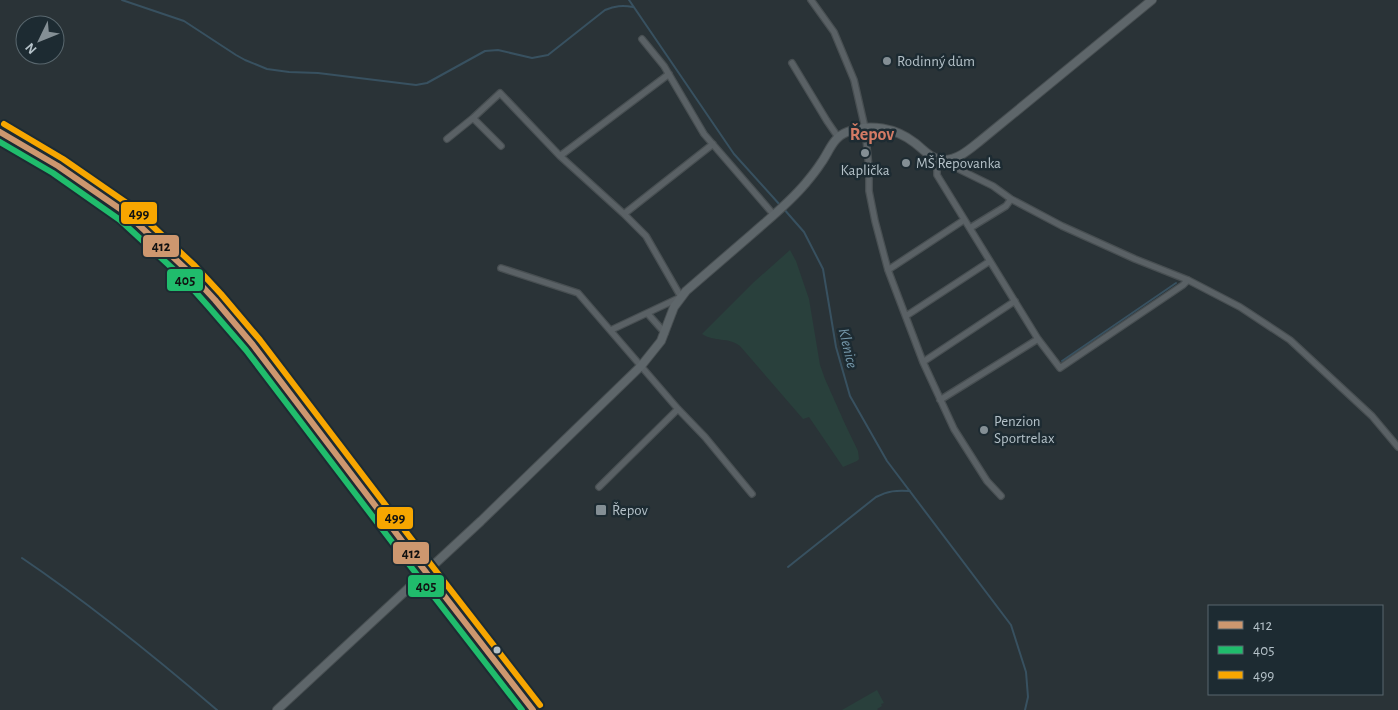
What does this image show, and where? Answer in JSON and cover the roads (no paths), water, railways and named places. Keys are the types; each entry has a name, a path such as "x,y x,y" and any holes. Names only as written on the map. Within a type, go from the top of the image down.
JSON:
{"main road":[{"path":"0,132 58,166 113,203 153,237 215,300 253,345 533,710"}],"street":[{"path":"811,0 834,32 854,80 865,128 869,191 875,221 888,270 923,362 954,429 987,481 1001,496"},
{"path":"940,160 953,159 972,148 1152,0"},
{"path":"642,39 669,74 704,134 775,214"},
{"path":"792,63 826,121 838,137"},
{"path":"560,156 669,74"},
{"path":"447,139 500,93 560,156 646,236 681,297"},
{"path":"472,118 501,146"},
{"path":"277,710 568,438 641,366 655,350 665,333 674,307 686,291 788,202 817,170 832,143 845,132 865,128 884,129 899,133 914,142 930,156 993,186 1011,199 1062,226 1135,259 1188,280 1240,307 1290,340 1372,416 1398,447"},
{"path":"624,214 713,144"},
{"path":"940,160 936,166 937,175 1038,339 1060,368 1188,280"},
{"path":"970,228 1006,206 1011,199"},
{"path":"888,270 964,220"},
{"path":"906,316 990,261"},
{"path":"501,268 578,293 752,494"},
{"path":"611,330 681,297"},
{"path":"923,362 1015,301"},
{"path":"648,314 665,333"},
{"path":"940,400 1038,339"},
{"path":"599,487 678,409"}],"waterway":[{"path":"122,0 184,21 236,55 267,69 416,85 427,83 485,51 498,50 532,58 548,55 605,10 619,6 633,7"},
{"name":"Klenice","path":"629,0 734,154 780,205"},
{"name":"Klenice","path":"783,208 804,232 823,269 836,347 850,396 887,461 1011,625 1026,672 1028,697 1025,710"},
{"path":"1062,361 1176,283"},
{"path":"788,567 876,497 892,491 910,491"},
{"path":"22,558 121,631 217,710"}],"place":[{"name":"Rodinný dům","path":"887,61"},
{"name":"Kaplička","path":"865,153"},
{"name":"MŠ Řepovanka","path":"906,163"},
{"name":"Penzion Sportrelax","path":"984,430"},
{"name":"Řepov","path":"601,510"}],"district":[{"name":"Řepov","path":"872,134"}]}
